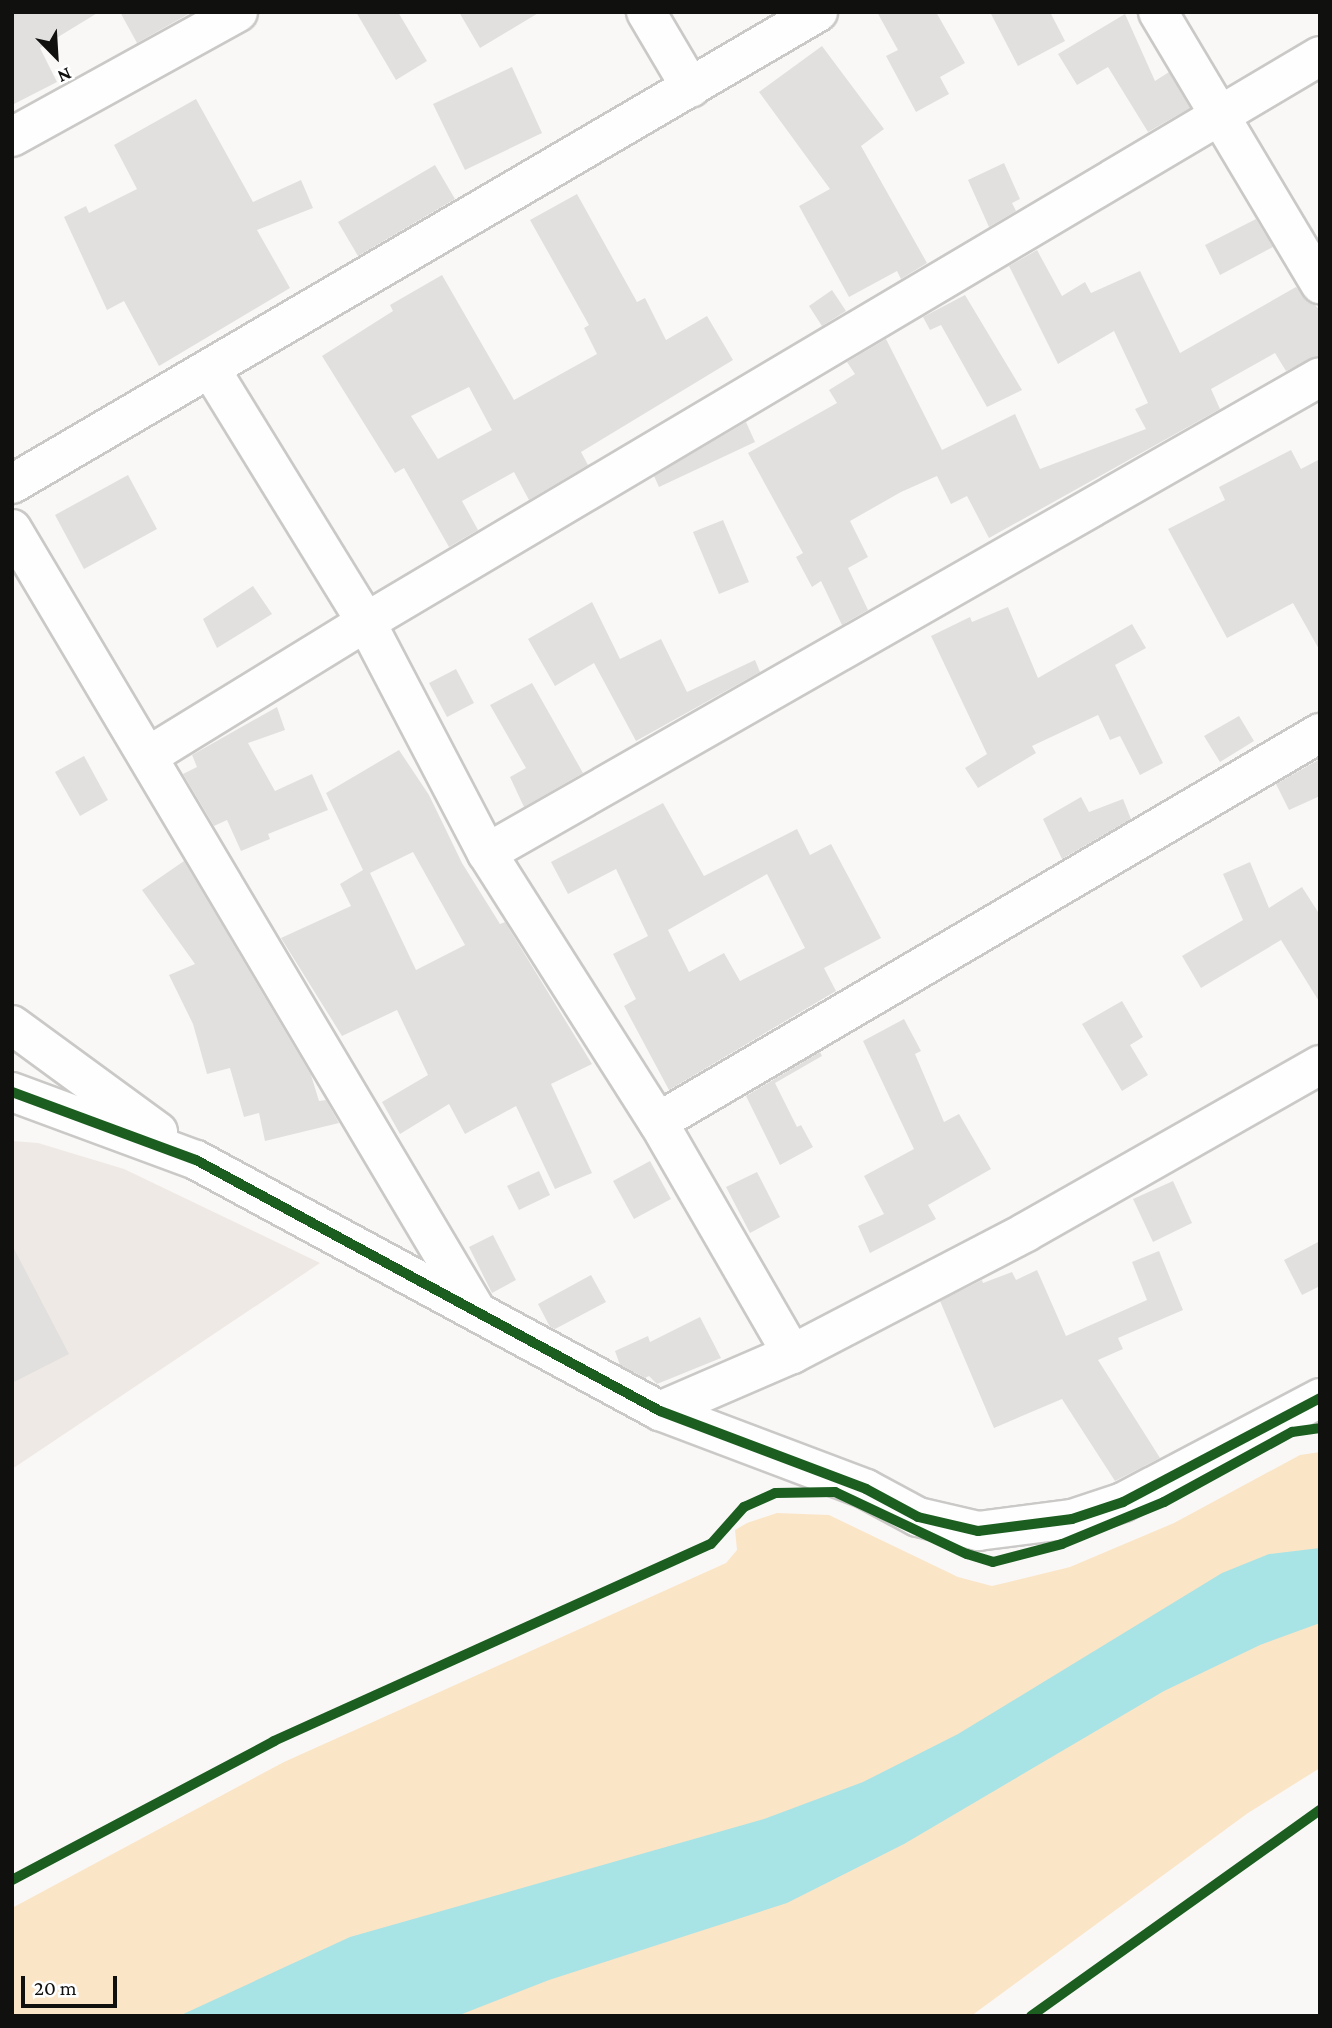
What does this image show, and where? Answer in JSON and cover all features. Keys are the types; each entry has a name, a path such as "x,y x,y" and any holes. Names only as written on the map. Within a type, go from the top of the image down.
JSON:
{"street":[{"path":"12,137 238,12"},
{"path":"646,12 691,88"},
{"path":"12,484 211,370 818,12"},
{"path":"1158,12 1320,284"},
{"path":"150,755 366,622 1320,56"},
{"path":"211,370 366,622 487,853 658,1122 792,1354"},
{"path":"487,853 1320,376"},
{"path":"12,529 150,755 476,1310"},
{"path":"658,1122 1320,733"},
{"path":"12,1025 196,1160"},
{"path":"660,1411 792,1354 1026,1232 1320,1065"},
{"path":"12,1092 196,1160 660,1411 866,1489 918,1517 978,1531 1072,1519 1123,1502 1320,1398"}],"shaded area":[{"path":"12,1141 38,1143 124,1169 320,1263 12,1469"},
{"path":"1320,1452 1320,1768 1248,1813 971,2016 12,2016 12,1908 284,1762 726,1563 737,1550 735,1530 747,1523 777,1513 829,1515 958,1577 992,1586 1070,1567 1174,1523 1300,1455"}],"water":[{"path":"1320,1548 1320,1623 1260,1645 1164,1691 904,1844 787,1903 549,1980 457,2016 179,2016 350,1937 764,1819 863,1782 958,1734 1222,1573 1269,1554"}],"building":[{"path":"12,12 99,12 40,48 57,82 12,105"},
{"path":"120,12 192,12 137,43"},
{"path":"356,12 398,12 427,61 396,80"},
{"path":"459,12 540,12 480,48"},
{"path":"877,12 936,12 965,63 940,77 949,94 916,112 886,56 898,50"},
{"path":"990,12 1050,12 1065,41 1018,66"},
{"path":"1125,14 1155,81 1169,72 1190,108 1148,132 1108,67 1077,85 1058,54"},
{"path":"822,46 884,129 861,146 927,263 901,279 897,271 849,297 799,206 830,189 759,92"},
{"path":"512,67 542,133 465,170 433,104"},
{"path":"196,99 253,202 301,180 313,208 257,230 290,288 159,366 124,301 107,310 64,217 86,206 89,213 137,189 114,145"},
{"path":"1004,163 1020,199 1012,203 1016,211 989,227 968,180"},
{"path":"435,165 455,199 358,256 338,222"},
{"path":"577,194 637,302 645,298 666,340 707,316 733,360 581,452 588,465 529,500 514,472 462,501 478,530 449,547 404,468 395,473 322,356 393,311 390,305 442,275 514,400 597,354 584,328 589,325 530,220","holes":["469,387 492,430 438,459 411,416"]},
{"path":"1256,219 1273,247 1220,275 1205,245"},
{"path":"1037,250 1062,296 1085,282 1091,293 1140,271 1180,353 1296,287 1320,310 1320,355 1286,371 1275,353 1211,389 1220,409 989,538 967,496 951,504 937,476 901,492 850,521 868,557 848,568 868,610 842,625 821,581 812,587 796,557 803,553 748,453 837,403 829,390 855,374 847,362 886,339 942,450 1015,414 1040,469 1146,429 1135,409 1148,403 1114,331 1058,364 1009,266"},
{"path":"832,290 846,311 822,326 809,306"},
{"path":"965,295 1022,390 987,407 941,325 930,330 923,317"},
{"path":"746,422 755,442 659,487 654,476"},
{"path":"1291,450 1301,469 1320,459 1320,651 1293,603 1227,638 1168,529 1225,500 1219,487"},
{"path":"128,475 157,529 84,569 55,515"},
{"path":"723,520 749,582 719,594 693,532"},
{"path":"253,586 272,614 217,648 203,619"},
{"path":"592,602 620,659 661,639 687,692 755,660 760,672 636,741 594,663 555,686 528,639"},
{"path":"1008,607 1038,678 1132,624 1146,648 1115,665 1163,763 1140,775 1120,736 1110,740 1098,715 1032,746 1036,753 978,788 965,768 987,754 931,636 970,617 972,622"},
{"path":"456,669 474,703 447,717 429,683"},
{"path":"532,683 583,773 524,807 510,777 526,768 490,705"},
{"path":"277,707 285,730 248,743 275,791 312,774 328,810 268,834 270,839 241,851 227,820 214,826 183,774 197,767 192,755"},
{"path":"1239,716 1254,741 1220,762 1204,736"},
{"path":"399,750 429,795 462,863 500,924 505,922 592,1064 551,1084 592,1173 555,1189 516,1106 465,1134 449,1104 400,1134 382,1102 428,1075 397,1010 342,1036 281,938 351,906 340,884 363,870 326,793","holes":["413,852 465,945 416,970 370,873"]},
{"path":"84,756 108,800 80,816 55,772"},
{"path":"1320,759 1320,796 1289,810 1276,784"},
{"path":"1081,797 1089,812 1123,799 1131,819 1062,859 1043,819"},
{"path":"663,803 704,876 797,829 810,855 831,844 881,938 824,968 836,991 669,1090 624,1006 636,999 613,954 648,936 616,869 568,894 551,862","holes":["767,874 805,948 740,981 724,953 689,972 668,930"]},
{"path":"184,861 311,1075 319,1101 326,1100 339,1123 265,1141 259,1113 244,1117 230,1068 207,1074 193,1024 169,975 195,964 142,890"},
{"path":"1250,862 1269,908 1302,887 1320,915 1320,1003 1281,940 1201,988 1182,956 1243,920 1223,874"},
{"path":"1122,1001 1143,1037 1130,1045 1148,1075 1122,1091 1082,1024"},
{"path":"904,1019 921,1051 915,1054 944,1122 959,1114 991,1169 928,1205 936,1219 870,1253 858,1226 884,1214 864,1176 914,1149 863,1041"},
{"path":"820,1052 822,1056 775,1083 797,1127 801,1125 813,1147 780,1165 746,1096"},
{"path":"650,1161 671,1199 634,1219 613,1181"},
{"path":"539,1171 550,1195 519,1210 507,1186"},
{"path":"757,1172 780,1217 750,1233 726,1187"},
{"path":"1173,1181 1192,1223 1153,1242 1133,1199"},
{"path":"493,1235 516,1280 492,1293 469,1247"},
{"path":"1320,1241 1320,1286 1302,1295 1284,1260"},
{"path":"12,1245 69,1354 12,1383"},
{"path":"1159,1251 1183,1310 1118,1338 1123,1349 1098,1360 1160,1458 1115,1481 1062,1399 994,1428 940,1301 982,1280 983,1283 1012,1272 1016,1280 1037,1270 1066,1336 1147,1300 1132,1262"},
{"path":"591,1275 606,1302 555,1329 550,1327 538,1304"},
{"path":"700,1317 721,1358 657,1384 649,1376 645,1378 620,1365 615,1351 648,1336 650,1342"}],"cycle path":[{"path":"12,1092 196,1160 660,1411 866,1489 918,1517 978,1531 1072,1519 1123,1502 1320,1398"},
{"path":"12,1880 274,1741 711,1544 744,1507 775,1493 835,1492 967,1554 993,1562 1062,1544 1164,1502 1292,1432 1320,1428"},
{"path":"1031,2016 1320,1810"}]}
